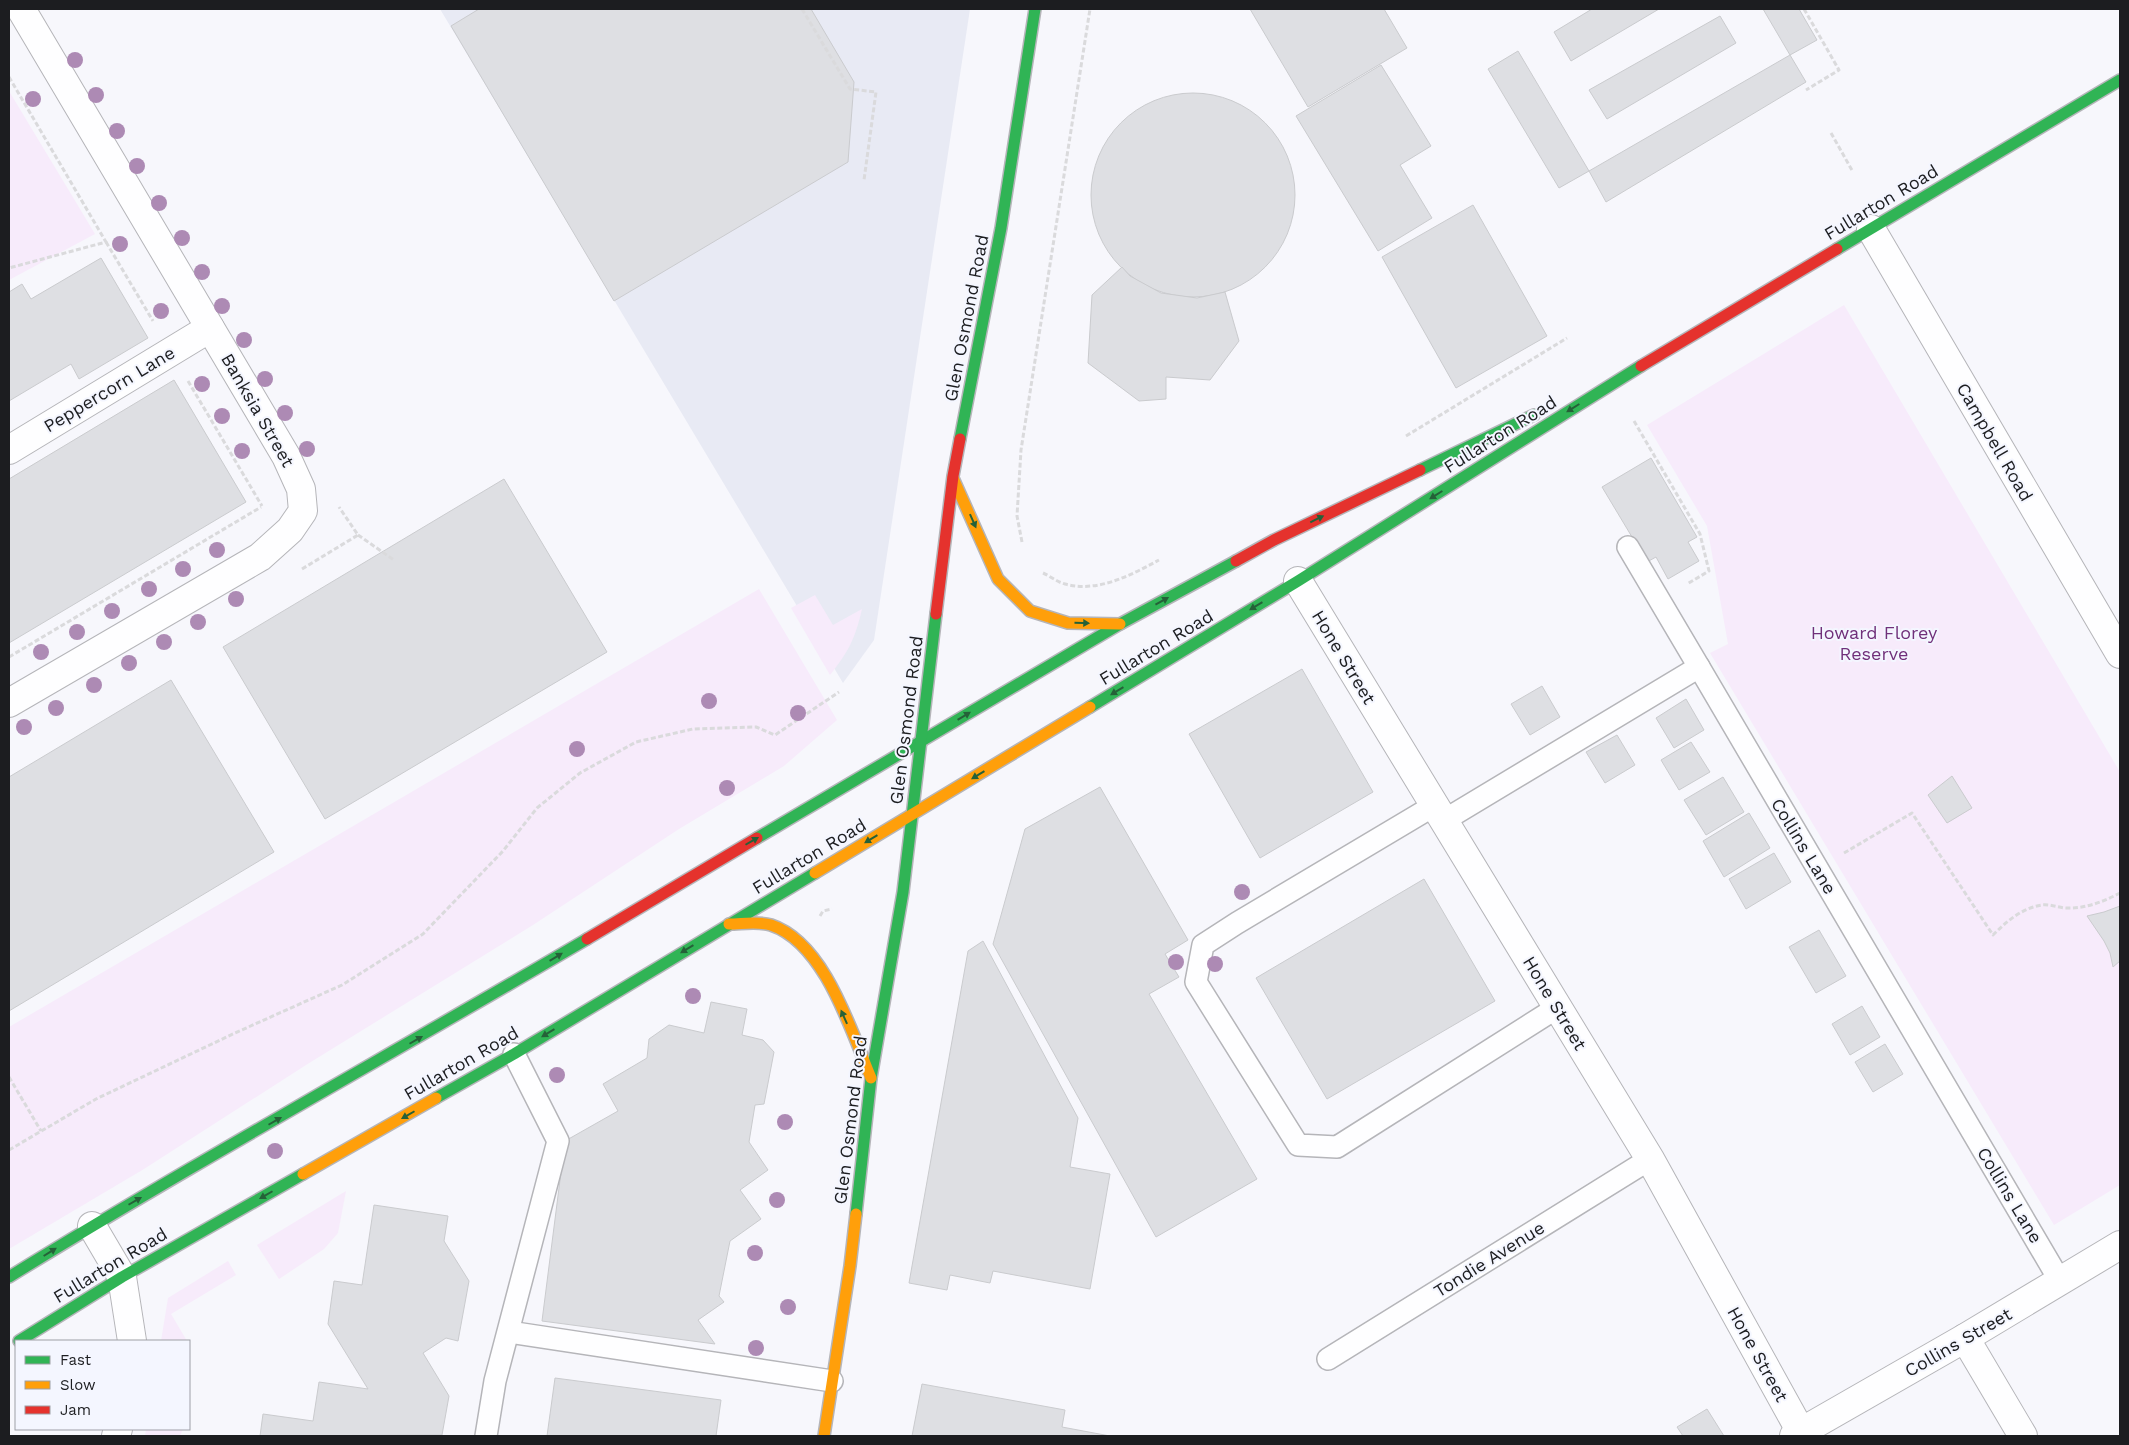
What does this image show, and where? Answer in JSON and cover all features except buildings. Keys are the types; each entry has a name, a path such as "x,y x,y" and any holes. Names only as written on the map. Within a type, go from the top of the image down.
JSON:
{"main road":[{"name":"Glen Osmond Road","path":"824,1436 850,1266 871,1078 903,892 953,476 1001,228 1035,9"},
{"name":"Fullarton Road","path":"20,1340 122,1277 514,1054 1298,581 1659,355 2120,80"},
{"name":"Fullarton Road","path":"1566,400 1659,355"},
{"name":"Fullarton Road","path":"9,1277 92,1226 414,1041 771,830 797,812 922,741 1120,624 1274,540 1548,408"},
{"path":"953,476 998,579 1030,611 1068,623 1120,624"},
{"path":"729,924 770,924 790,933 802,943 828,980 871,1078"}],"street":[{"name":"Banksia Street","path":"9,703 260,557 290,530 304,511 301,489 286,456 21,9"},
{"name":"Campbell Road","path":"1871,229 2120,654"},
{"name":"Peppercorn Lane","path":"9,450 210,328"},
{"name":"Hone Street","path":"1298,581 1650,1159 1797,1434"},
{"path":"92,1226 122,1277 132,1340"},
{"name":"Collins Street","path":"1797,1434 1965,1338 2120,1245"},
{"path":"1965,1338 2023,1436"}],"lane":[{"name":"Collins Lane","path":"1628,547 2060,1281"},
{"path":"1558,1007 1338,1147 1298,1145 1196,982 1203,945 1237,923 1699,668"},
{"path":"486,1436 495,1381 558,1141 514,1054"},
{"name":"Tondie Avenue","path":"1328,1359 1650,1159"},
{"path":"508,1332 832,1381"}],"path":[{"path":"802,9 850,89 876,92 864,180"},
{"path":"1023,552 1017,516 1021,450 1090,9"},
{"path":"1804,9 1840,70 1806,90"},
{"path":"9,77 106,242 9,268"},
{"path":"1831,134 1853,172"},
{"path":"1398,441 1567,338"},
{"path":"1634,421 1700,534 1709,571 1659,600"},
{"path":"9,657 267,503"},
{"path":"358,535 394,560"},
{"path":"1040,570 1064,584 1087,586 1123,579 1167,557"},
{"path":"9,1150 105,1095 342,986 423,934 503,851 537,808 580,773 636,742 694,729 756,727 775,735 839,692"},
{"path":"1836,857 1912,814 1993,935 2006,922 2022,911 2043,905 2065,908 2084,907 2108,900 2120,893"},
{"path":"9,1077 41,1131"}],"shaded area":[{"path":"440,9 970,9 874,640 843,683"}],"green space":[{"path":"9,91 95,234 9,280"},
{"name":"Howard Florey Reserve","path":"1844,305 2120,772 2120,1185 2054,1225 1710,653 1728,644 1707,526 1647,425"},
{"path":"759,589 837,720 784,766 679,829 533,925 306,1065 144,1169 9,1249 9,1027"},
{"path":"815,595 833,625 862,609 857,629 850,644 830,675 791,608"},
{"path":"346,1191 338,1233 324,1249 279,1279 257,1245"},
{"path":"228,1261 236,1275 171,1314 186,1340 161,1340 168,1298"},
{"path":"146,1430 183,1430 180,1436 145,1436"}],"traffic: fast":[{"path":"960,439 1001,228 1035,9"},
{"path":"1837,249 2120,80"},
{"path":"1090,707 1298,581 1641,366"},
{"path":"1420,470 1534,415"},
{"path":"757,838 1120,624 1236,561"},
{"path":"856,1214 871,1078 903,892 936,614"},
{"path":"436,1098 514,1054 815,873"},
{"path":"9,1277 225,1148 587,939"},
{"path":"21,1340 122,1277 303,1174"}],"traffic: slow":[{"path":"953,478 998,579 1030,611 1068,623 1120,624"},
{"path":"815,873 1090,707"},
{"path":"729,924 755,923 771,925 790,935 807,950 834,991 871,1078"},
{"path":"303,1174 436,1098"},
{"path":"824,1436 856,1214"}],"traffic: jam":[{"path":"1641,366 1837,249"},
{"path":"936,614 953,476 960,439"},
{"path":"1236,561 1274,540 1420,470"},
{"path":"587,939 757,838"}]}
